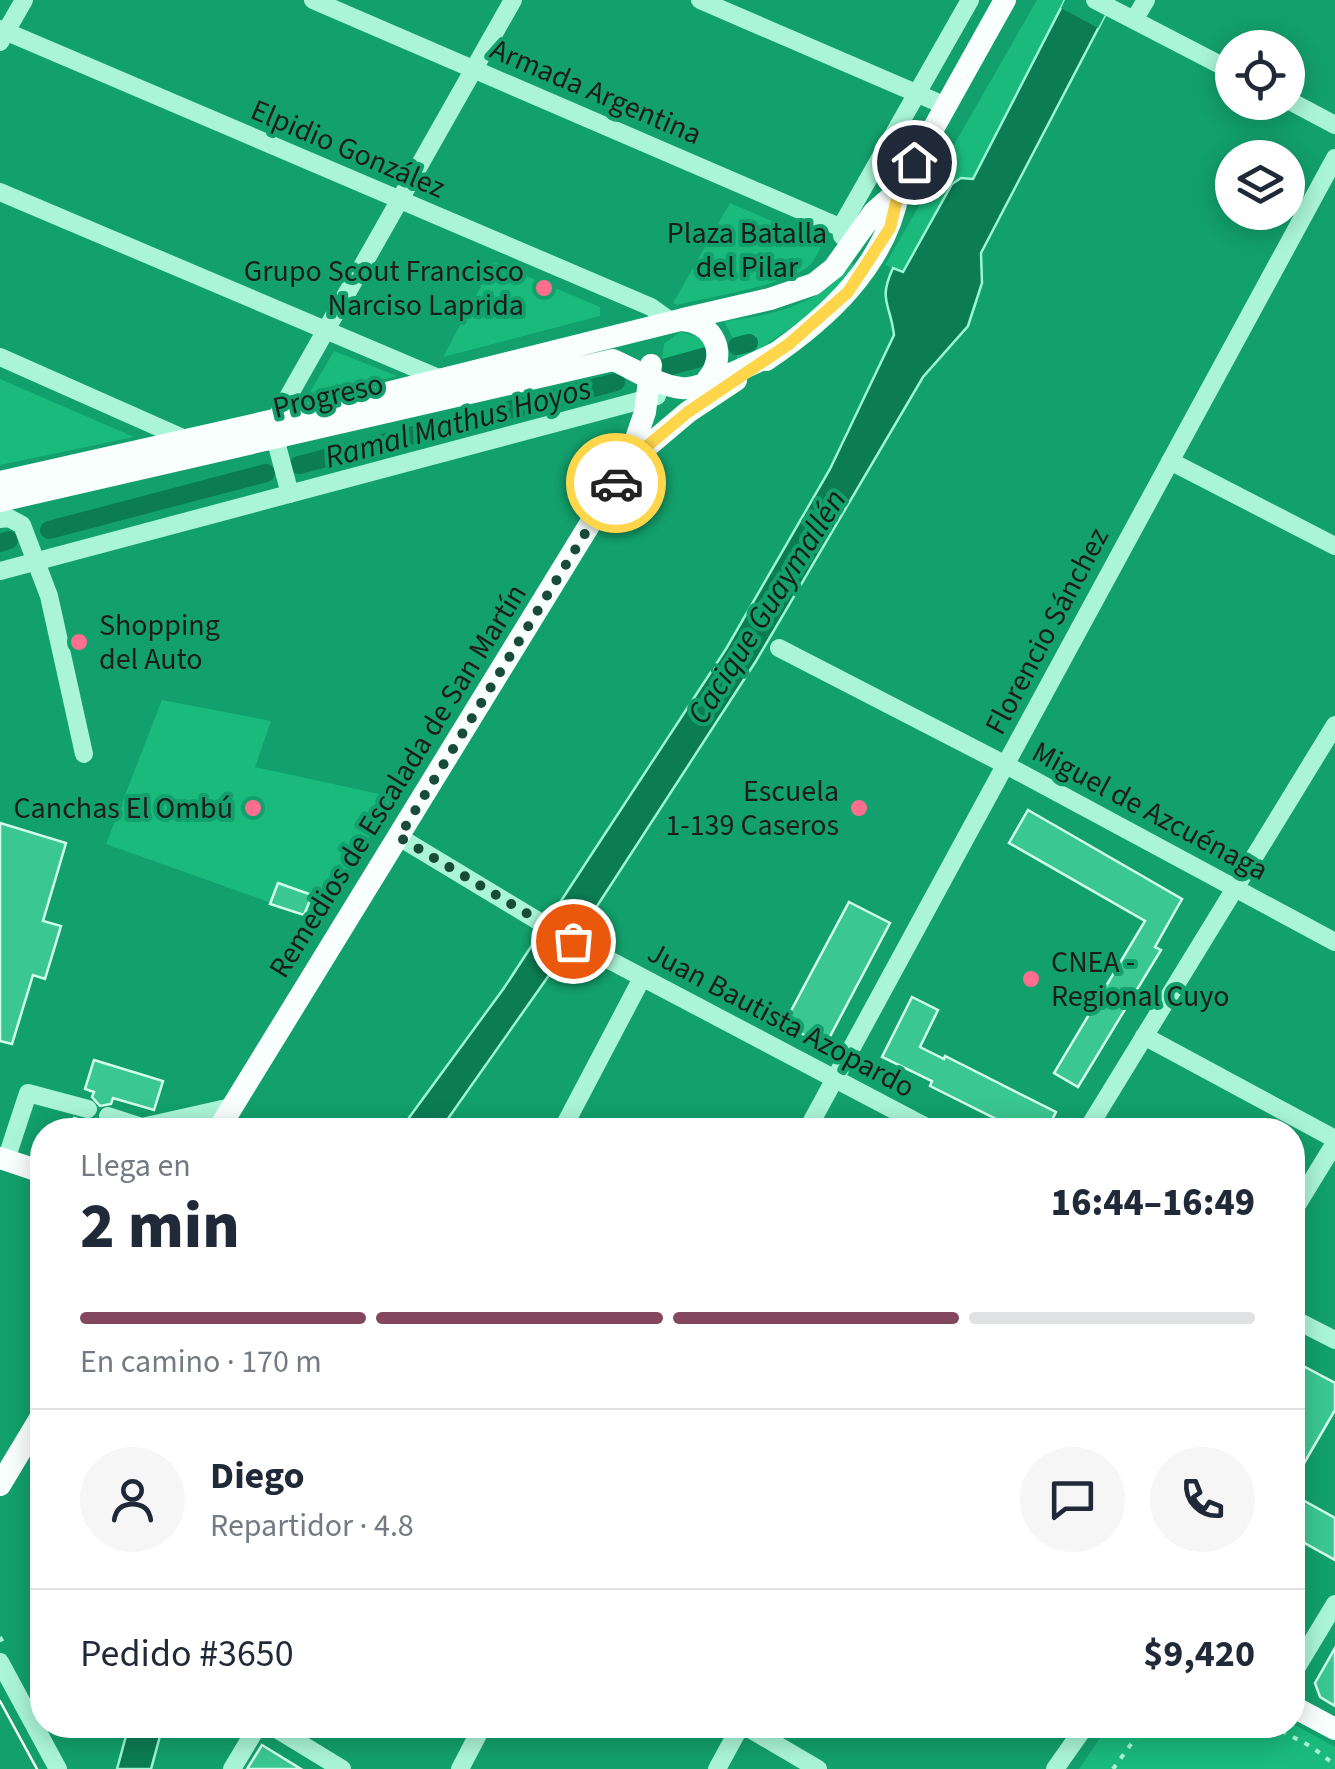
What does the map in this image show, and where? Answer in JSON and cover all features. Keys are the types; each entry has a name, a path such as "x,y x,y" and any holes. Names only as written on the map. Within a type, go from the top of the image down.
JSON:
{"main road":[{"path":"899,190 1006,0"},
{"name":"Progreso","path":"0,482 185,439 277,436 441,379 806,288 842,258 850,231 899,190"},
{"name":"Remedios de Escalada de San Martín","path":"628,462 695,392 778,352 820,320 848,292 890,228 899,190"},
{"path":"695,392 718,364 717,343 700,323 672,322 650,348 653,381 695,392 778,352"},
{"name":"Progreso","path":"0,501 613,360 653,381"},
{"name":"Remedios de Escalada de San Martín","path":"225,1118 628,462 653,381"},
{"path":"3,1159 30,1168"},
{"path":"0,1485 30,1435"},
{"path":"1305,1713 1335,1729"}],"street":[{"path":"2,35 24,0"},
{"name":"Armada Argentina","path":"313,0 850,231"},
{"path":"290,494 277,436 325,331 513,0"},
{"path":"700,0 946,106"},
{"path":"850,231 917,93 970,0"},
{"path":"1134,20 1146,0"},
{"path":"1102,4 1215,62"},
{"name":"Elpidio González","path":"2,35 652,307 672,322"},
{"path":"1305,109 1335,125"},
{"name":"Florencio Sánchez","path":"814,1118 1335,158"},
{"path":"0,192 441,379"},
{"path":"0,357 185,439"},
{"path":"0,571 31,555 290,494 599,410 653,381"},
{"path":"599,410 628,414 636,420 640,431"},
{"path":"1170,461 1335,546"},
{"path":"0,519 8,518 22,526 49,596 84,754"},
{"name":"Miguel de Azcuénaga","path":"779,648 1335,942"},
{"path":"1094,1118 1335,725"},
{"name":"Juan Bautista Azopardo","path":"399,837 545,926 909,1118"},
{"path":"568,1118 642,978"},
{"path":"1144,1036 1293,1118"},
{"path":"3,1159 28,1092 88,1109"},
{"path":"184,1118 231,1107"},
{"path":"108,1116 114,1118"},
{"path":"1305,1125 1335,1141 1305,1191"},
{"path":"1305,1325 1335,1340"},
{"path":"1305,1653 1335,1604"},
{"path":"0,1662 30,1717"},
{"path":"41,1738 58,1769"},
{"path":"232,1769 251,1738"},
{"path":"288,1738 342,1769"},
{"path":"460,1769 477,1738"},
{"path":"717,1769 735,1738"},
{"path":"764,1738 818,1769"},
{"path":"1055,1769 1077,1738"}],"path":[{"path":"1113,1769 1136,1738"},
{"path":"1296,1738 1335,1765"}],"green space":[{"path":"1037,0 1065,0 973,179 967,178 938,207 902,272 885,265"},
{"name":"Plaza Batalla del Pilar","path":"730,203 823,243 811,264 786,278 673,303"},
{"path":"494,262 600,307 600,316 443,357"},
{"path":"852,263 856,267 810,315 737,361 737,352 750,347 746,339 735,342 724,321 795,306 827,289"},
{"path":"680,332 700,337 709,350 662,363 664,344"},
{"path":"334,351 397,376 306,399"},
{"path":"0,379 134,437 0,465"},
{"name":"Canchas El Ombú","path":"162,700 271,721 255,767 393,797 319,920 106,844"},
{"path":"1305,1731 1335,1747 1335,1769 1079,1769 1100,1738 1305,1738"}],"water":[{"name":"Cacique Guaymallén","path":"1065,0 1113,0 981,253 982,283 968,326 923,377 756,661 590,917 448,1118 409,1118 504,988 726,649 830,469 894,335 886,295 893,268 903,272 952,184 961,178 973,179"},
{"path":"125,1738 159,1738 151,1769 117,1769"}],"pier":[{"path":"1065,0 1113,0 1098,28 1061,8"},
{"path":"554,912 583,928 565,952 538,936"}],"building":[{"path":"1028,810 1182,899 1155,947 1161,950 1078,1087 1054,1073 1145,921 1009,843"},
{"path":"0,823 66,843 43,921 61,926 45,979 33,975 12,1044 0,1041"},
{"path":"278,883 312,895 304,915 270,904"},
{"path":"849,902 890,923 825,1046 784,1024"},
{"path":"912,997 938,1010 920,1047 1056,1112 1053,1118 994,1118 882,1057"},
{"path":"94,1060 163,1081 154,1110 113,1098 111,1104 100,1106 92,1097 94,1092 85,1089"},
{"path":"1305,1367 1335,1383 1335,1410 1305,1462"},
{"path":"1305,1501 1335,1518 1335,1560 1305,1543"},
{"path":"1335,1648 1335,1706 1320,1697 1315,1683"},
{"path":"262,1745 301,1769 247,1769"}],"waterway":[{"name":"Ramal Mathus Hoyos","path":"737,346 749,343"},
{"name":"Ramal Mathus Hoyos","path":"667,367 707,356"},
{"name":"Ramal Mathus Hoyos","path":"299,465 616,382"},
{"name":"Ramal Mathus Hoyos","path":"49,530 266,473"},
{"name":"Ramal Mathus Hoyos","path":"0,543 9,540"}],"tram line":[{"path":"0,1701 37,1769"}],"way so far":[{"path":"573,941 399,837 616,483"}],"place":[{"name":"Grupo Scout Francisco Narciso Laprida","path":"544,288"},
{"name":"Shopping del Auto","path":"79,642"},
{"name":"Canchas El Ombú","path":"253,808"},
{"name":"Escuela 1-139 Caseros","path":"859,808"},
{"name":"CNEA - Regional Cuyo","path":"1031,979"}],"route":[{"path":"616,483 628,462 688,412 789,344 848,292 890,228 899,190 914,162"}]}
